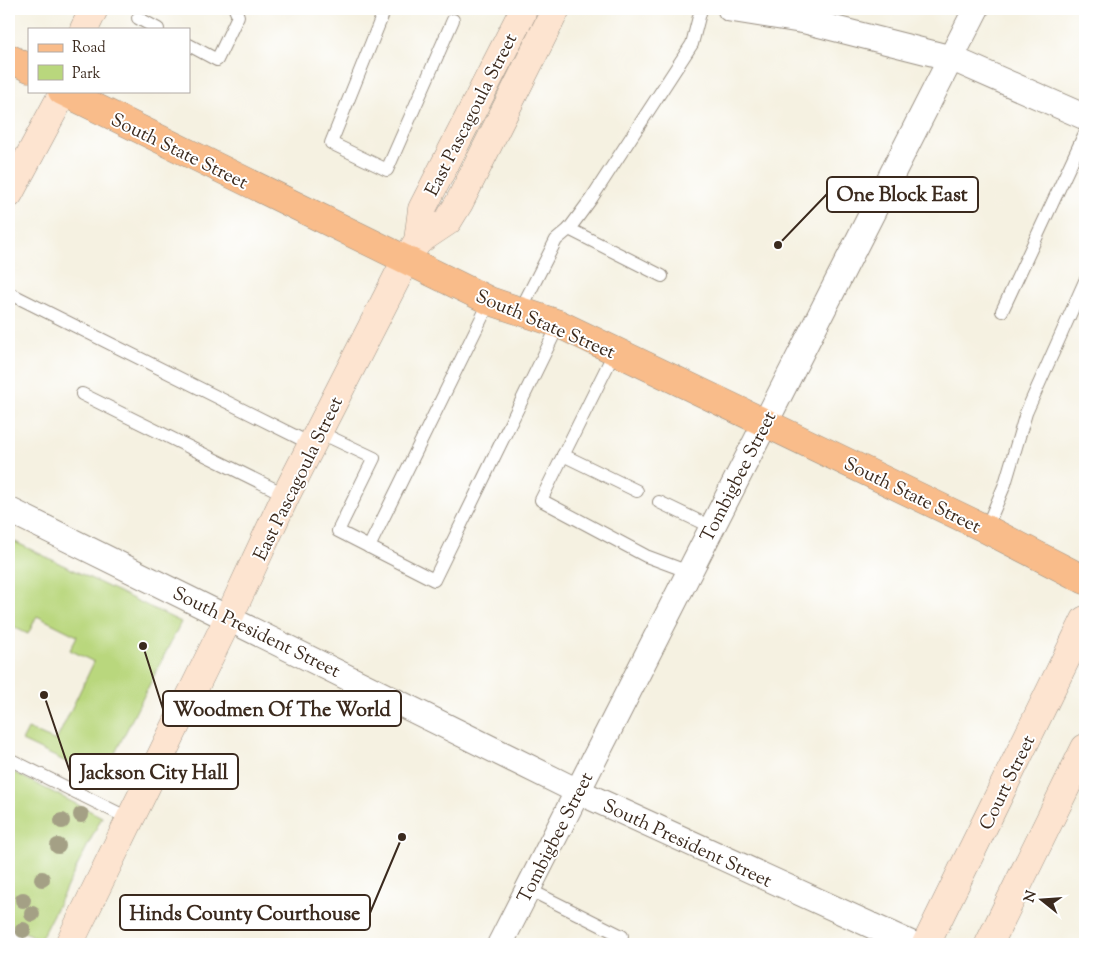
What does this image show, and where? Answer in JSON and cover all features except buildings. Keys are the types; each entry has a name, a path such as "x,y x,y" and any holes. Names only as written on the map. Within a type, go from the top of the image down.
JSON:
{"main road":[{"path":"84,28 94,9"},
{"path":"412,251 448,221 459,203 556,9"},
{"name":"East Pascagoula Street","path":"69,944 229,617 286,495 412,251 422,209 522,13"},
{"path":"9,58 28,68"},
{"path":"9,194 63,92"},
{"name":"South State Street","path":"63,92 412,251 490,302 559,324 986,529 1085,580"},
{"name":"Court Street","path":"926,944 1085,620"},
{"path":"989,944 1085,748"}],"street":[{"path":"730,9 805,21 951,58 1085,117"},
{"name":"Tombigbee Street","path":"507,942 528,889 577,791 976,9"},
{"name":"South President Street","path":"9,510 229,617 577,791 912,944"}],"lane":[{"path":"190,46 217,60 238,16 235,9"},
{"path":"385,9 331,143 387,170 452,20"},
{"path":"520,311 556,240 569,229 592,199 692,44 701,9"},
{"path":"138,18 156,28"},
{"path":"1002,311 1085,133"},
{"path":"569,229 662,276"},
{"path":"986,529 1005,484 1026,413 1085,281"},
{"path":"9,293 316,439 374,458 338,531 434,580 559,324"},
{"path":"369,547 490,302"},
{"path":"615,351 542,500 646,556 688,572"},
{"path":"82,394 286,495"},
{"path":"563,456 637,491"},
{"path":"659,502 711,527"},
{"path":"9,759 130,819"},
{"path":"528,889 622,936"}],"green space":[{"path":"9,539 181,622 102,779 22,741 28,729 56,741 94,662 70,650 77,636 37,616 28,634 9,625"},
{"path":"9,770 102,817 40,940 9,924"}],"place":[{"name":"One Block East","path":"778,245"},
{"name":"Woodmen Of The World","path":"143,646"},
{"name":"Jackson City Hall","path":"44,695"},
{"name":"Hinds County Courthouse","path":"402,837"}]}
